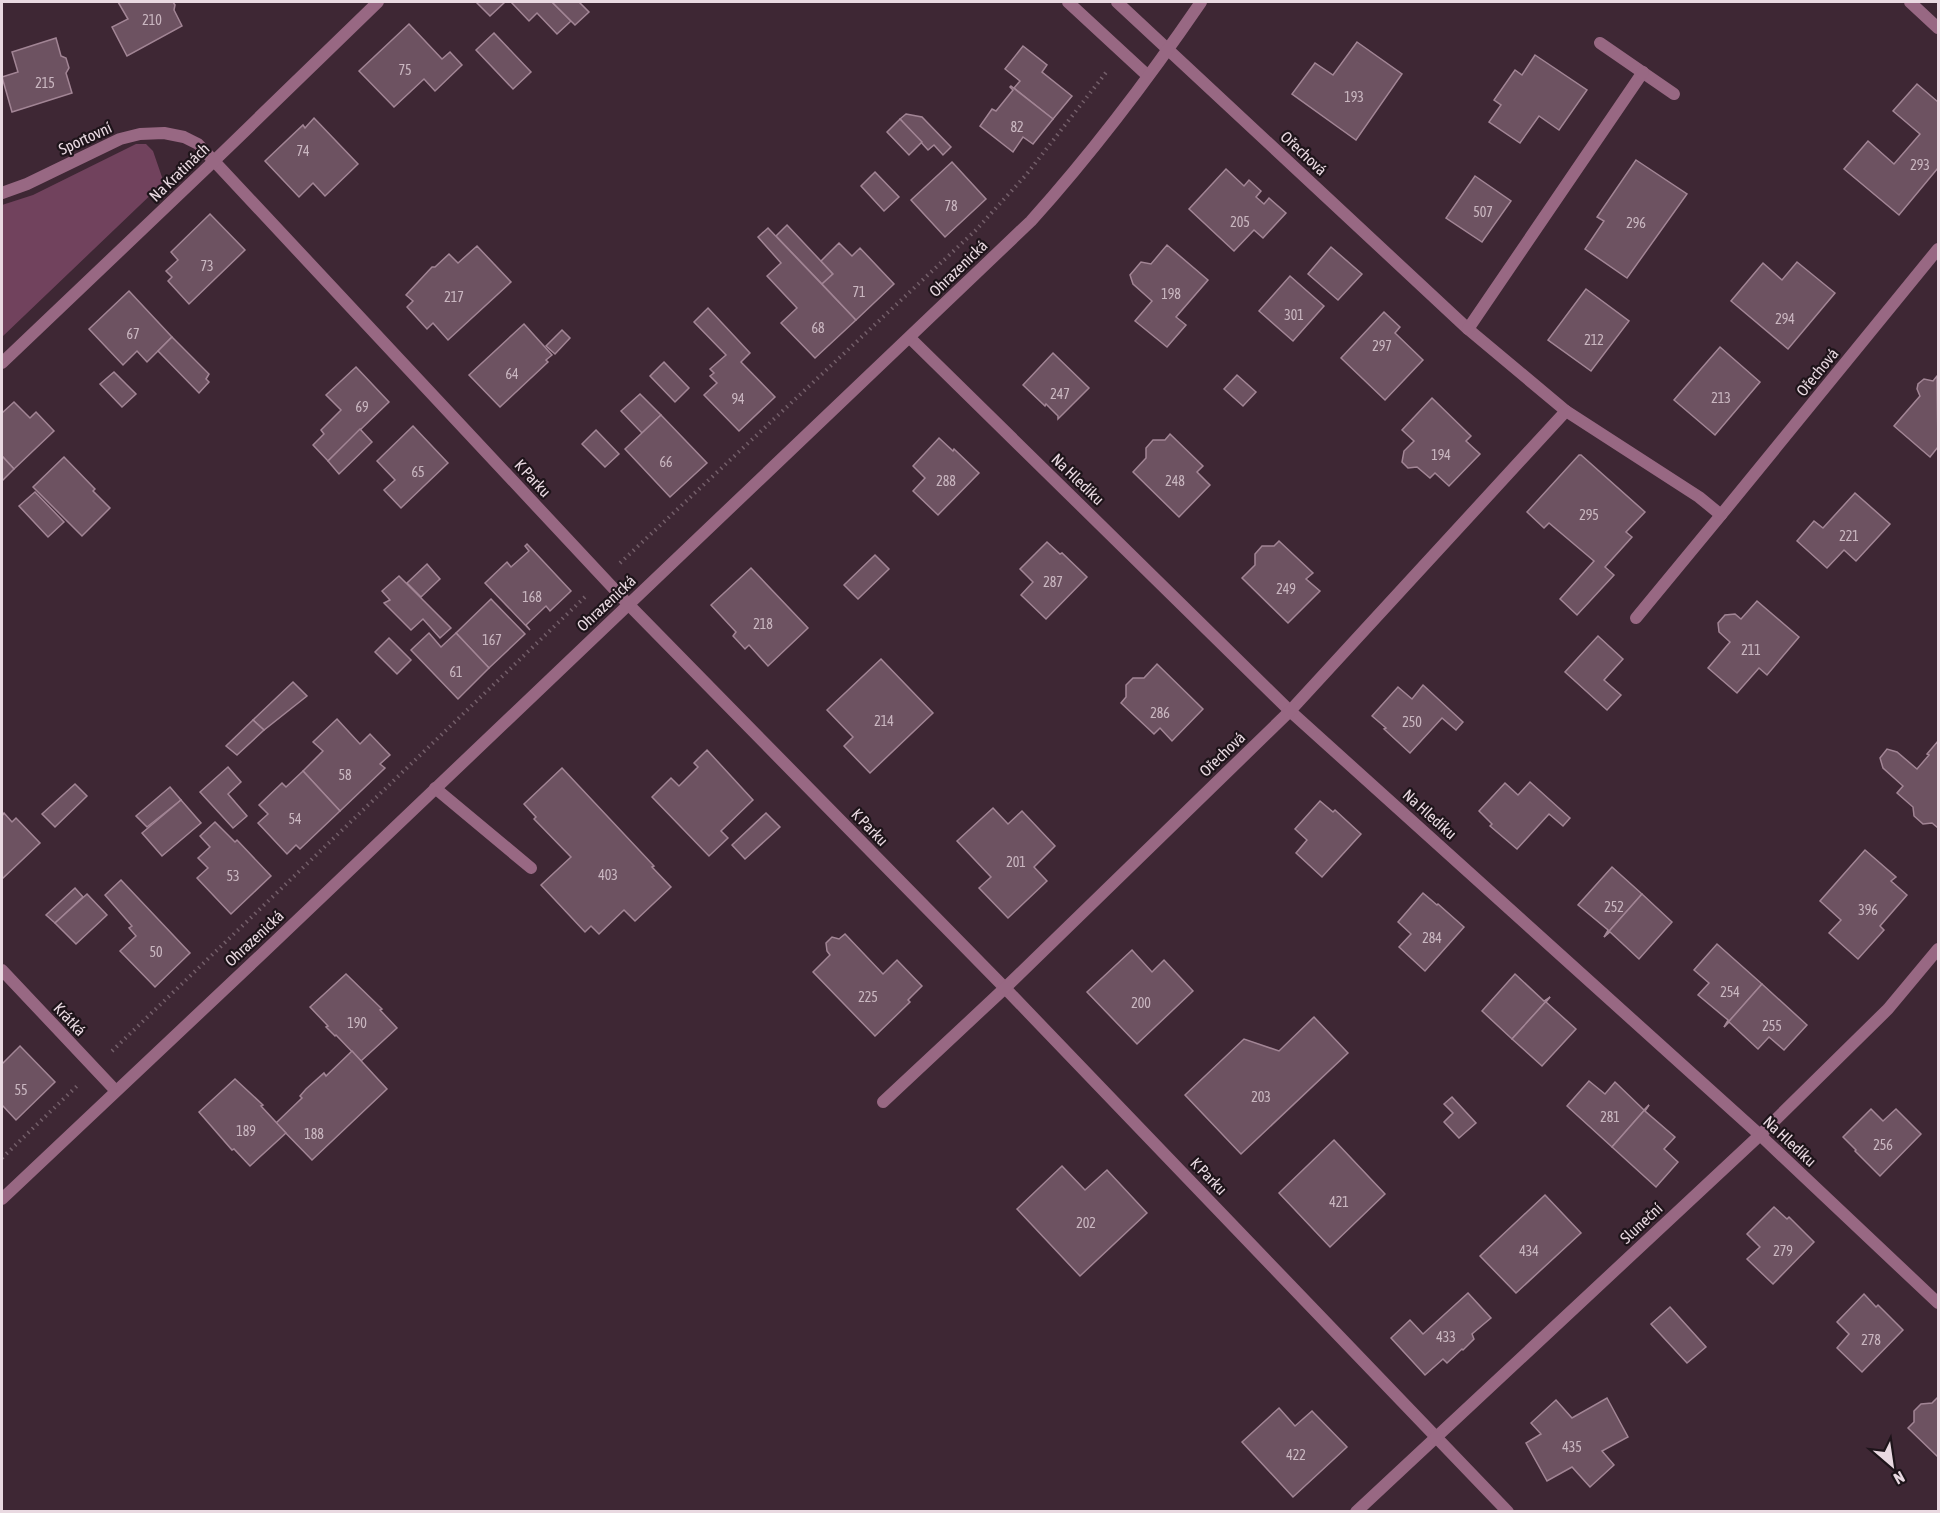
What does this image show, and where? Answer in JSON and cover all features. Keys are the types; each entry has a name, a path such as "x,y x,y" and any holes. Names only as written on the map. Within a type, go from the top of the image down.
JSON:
{"street":[{"name":"Na Kratinách","path":"2,363 378,2"},
{"path":"1068,2 1148,76"},
{"name":"Ořechová","path":"1117,2 1468,329 1521,375 1566,411 1699,497 1721,515"},
{"name":"Ohrazenická","path":"2,1199 910,338 1038,213 1074,174 1201,2"},
{"path":"1910,2 1938,28"},
{"path":"1600,43 1674,94"},
{"path":"1468,329 1643,72"},
{"name":"Sportovní","path":"2,193 27,184 120,139 140,134 164,133 184,137 198,144 214,161"},
{"name":"K Parku","path":"214,161 629,605 1005,988 1437,1435 1508,1512"},
{"name":"Ořechová","path":"1636,618 1938,249"},
{"name":"Na Hledíku","path":"910,338 1290,711 1760,1135 1938,1303"},
{"name":"Ořechová","path":"883,1102 1005,988 1290,711 1566,411"},
{"path":"435,788 531,868"},
{"name":"Sluneční","path":"1356,1512 1760,1135 1888,1009 1938,950"},
{"name":"Krátká","path":"2,970 115,1090"}],"path":[{"path":"2,1158 604,578 976,230 1026,175 1087,100 1121,52"}],"shaded area":[{"path":"136,144 146,144 153,151 163,180 161,185 2,337 2,205 33,195"}],"building":[{"path":"118,2 173,2 174,10 182,26 127,56 112,27 128,19"},
{"path":"476,2 505,2 490,16"},
{"path":"511,2 552,2 571,21 557,34 537,13 529,21"},
{"path":"552,2 579,2 589,12 575,25"},
{"path":"409,24 442,59 450,52 462,65 435,91 424,79 394,107 359,71"},
{"path":"494,33 531,72 513,89 476,50"},
{"path":"56,38 61,56 66,58 69,68 66,73 72,93 12,112 2,77 18,72 12,52"},
{"path":"1357,42 1402,74 1356,140 1292,94 1315,63 1333,75"},
{"path":"1023,46 1047,65 1042,72 1072,96 1053,119 1014,88 1020,81 1005,69"},
{"path":"1535,55 1587,90 1559,130 1539,116 1520,143 1489,122 1501,105 1494,100 1515,70 1522,75"},
{"path":"1917,84 1938,102 1938,168 1899,215 1844,169 1868,141 1894,164 1920,134 1893,111"},
{"path":"1011,86 1053,119 1033,144 1023,137 1013,152 980,126 992,109 996,111 1013,90"},
{"path":"906,114 922,117 951,147 943,155 934,145 928,150 900,119"},
{"path":"314,118 358,164 325,196 313,183 299,197 265,161 303,125 305,128"},
{"path":"900,119 922,142 909,155 887,132"},
{"path":"1636,160 1687,194 1627,278 1585,249 1604,221 1597,217"},
{"path":"952,162 986,199 945,237 911,200"},
{"path":"1226,169 1244,186 1249,180 1261,191 1256,197 1264,204 1269,198 1286,213 1263,238 1254,230 1234,251 1189,209"},
{"path":"875,172 899,197 884,211 861,186"},
{"path":"1475,176 1511,201 1482,242 1446,218"},
{"path":"210,214 245,250 189,304 168,281 172,277 166,271 178,260 171,252"},
{"path":"787,225 833,274 822,284 776,236"},
{"path":"768,228 856,320 815,358 781,323 797,308 767,276 781,263 758,237"},
{"path":"839,243 852,256 860,248 894,284 856,320 822,284 833,274 821,261"},
{"path":"1167,245 1208,280 1176,317 1186,325 1167,347 1135,321 1152,301 1133,284 1130,275 1141,262 1151,264"},
{"path":"477,246 511,282 448,340 433,323 427,329 407,307 413,301 406,295 432,267 435,267 449,254 458,263"},
{"path":"1331,247 1362,274 1338,300 1308,274"},
{"path":"1797,262 1835,293 1788,349 1731,301 1763,263 1782,280"},
{"path":"1290,276 1324,306 1293,341 1259,311"},
{"path":"1586,289 1629,321 1591,371 1548,340"},
{"path":"129,291 172,337 147,362 137,351 123,365 89,329"},
{"path":"708,308 750,353 741,362 775,397 739,431 704,395 717,383 710,376 714,373 710,369 726,355 694,322"},
{"path":"1384,312 1400,327 1395,333 1423,360 1385,400 1341,358"},
{"path":"524,324 552,355 546,360 548,362 500,407 469,375"},
{"path":"562,330 570,338 555,354 546,346"},
{"path":"172,337 209,374 206,379 209,382 199,393 158,351"},
{"path":"1720,347 1760,382 1715,435 1674,400"},
{"path":"1053,353 1089,388 1058,419 1058,416 1046,404 1045,406 1023,385"},
{"path":"664,362 689,388 675,402 650,376"},
{"path":"356,367 389,402 328,461 313,445 324,434 321,430 341,410 326,395"},
{"path":"114,372 136,394 122,407 100,384"},
{"path":"1237,375 1256,392 1243,406 1224,389"},
{"path":"1937,376 1938,447 1930,457 1894,426 1920,396 1917,389 1918,384 1924,379 1933,381"},
{"path":"640,394 661,415 642,433 621,411"},
{"path":"1432,398 1471,436 1466,441 1480,454 1449,486 1435,473 1430,478 1417,467 1408,468 1402,462 1404,451 1414,441 1402,430"},
{"path":"14,402 30,418 36,412 54,431 14,469 2,456 2,413"},
{"path":"661,415 707,463 670,497 625,449"},
{"path":"413,426 448,463 401,508 384,490 395,480 377,461"},
{"path":"360,429 372,442 339,474 328,461"},
{"path":"596,430 619,454 605,467 582,444"},
{"path":"1170,434 1203,466 1197,472 1210,485 1179,517 1133,472 1146,458 1146,448 1153,440 1165,440"},
{"path":"939,438 979,473 938,515 913,491 925,478 913,466"},
{"path":"1579,455 1645,512 1626,532 1632,537 1605,567 1614,575 1577,615 1560,599 1594,561 1549,523 1544,528 1527,512"},
{"path":"2,456 14,469 2,481"},
{"path":"64,457 110,508 82,536 33,487"},
{"path":"35,492 64,522 48,537 19,506"},
{"path":"1855,493 1890,524 1856,561 1844,550 1827,568 1797,541 1814,521 1823,528"},
{"path":"1279,541 1313,573 1306,579 1320,591 1288,623 1242,578 1255,565 1255,554 1262,546 1274,546"},
{"path":"1047,542 1087,577 1046,619 1021,595 1033,582 1020,569"},
{"path":"527,544 571,591 550,611 546,606 526,625 530,630 485,583 507,562 511,567 529,551 525,546"},
{"path":"875,555 889,569 858,599 844,585"},
{"path":"427,564 440,579 421,597 407,583"},
{"path":"751,568 808,628 768,666 749,645 745,649 733,636 736,632 711,605"},
{"path":"399,576 451,628 440,638 423,619 411,630 384,603 390,600 382,591"},
{"path":"491,599 525,634 489,668 456,633"},
{"path":"1757,601 1799,637 1767,675 1759,668 1737,693 1708,668 1730,642 1719,632 1718,623 1725,615 1735,614 1741,619"},
{"path":"429,633 441,647 456,633 489,668 458,699 411,650"},
{"path":"1598,636 1623,659 1604,680 1621,695 1607,710 1565,672"},
{"path":"389,638 411,660 397,674 375,652"},
{"path":"881,659 933,713 870,773 844,746 853,737 827,710"},
{"path":"1157,664 1203,709 1172,741 1160,728 1154,734 1121,703 1126,697 1126,685 1133,678 1144,678"},
{"path":"293,682 307,696 264,730 253,720"},
{"path":"1423,685 1463,722 1456,730 1442,718 1410,753 1372,716 1398,687 1412,699"},
{"path":"337,719 360,744 370,734 390,755 380,764 385,768 340,811 303,771 323,751 313,742"},
{"path":"253,720 264,730 237,755 226,746"},
{"path":"1938,741 1938,828 1932,823 1923,824 1914,816 1913,807 1897,793 1903,786 1883,768 1880,758 1887,749 1897,752 1917,769"},
{"path":"707,750 753,800 721,831 728,838 709,856 652,797 671,778 679,786 698,767 694,763"},
{"path":"228,767 241,782 228,794 247,816 233,828 200,792"},
{"path":"562,768 671,887 635,921 624,910 599,934 591,926 585,932 541,885 571,857 534,819 536,817 524,804"},
{"path":"303,771 340,811 300,849 296,845 287,854 258,823 268,814 259,805 282,783 286,787"},
{"path":"1530,782 1570,818 1563,826 1549,814 1517,849 1490,826 1492,824 1479,811 1505,783 1518,795"},
{"path":"75,784 87,796 55,827 42,814"},
{"path":"170,787 181,800 147,827 136,816"},
{"path":"181,800 201,823 162,856 142,833"},
{"path":"1320,801 1333,812 1335,810 1361,834 1322,877 1296,853 1307,840 1295,829"},
{"path":"993,808 1008,824 1022,811 1055,846 1034,867 1047,881 1008,918 979,888 991,877 957,841"},
{"path":"4,813 12,822 16,818 40,843 2,879 2,816"},
{"path":"766,813 780,827 745,859 732,845"},
{"path":"215,822 235,842 237,840 271,876 231,914 197,878 208,868 198,858 210,847 200,836"},
{"path":"1865,850 1896,877 1891,881 1907,895 1880,926 1884,930 1858,959 1829,933 1841,920 1820,901"},
{"path":"1612,867 1642,894 1604,937 1608,930 1578,905"},
{"path":"121,880 190,953 155,987 120,951 136,936 129,928 132,926 105,895"},
{"path":"75,888 83,897 55,923 46,915"},
{"path":"1423,893 1464,927 1425,971 1399,947 1411,934 1398,922"},
{"path":"87,894 107,915 76,944 55,923"},
{"path":"1642,894 1672,922 1639,959 1610,932 1604,937"},
{"path":"845,934 883,974 897,960 922,986 908,1000 910,1002 875,1036 813,972 830,955 826,943 832,937 839,939"},
{"path":"1717,944 1762,984 1724,1027 1728,1020 1698,995 1709,983 1694,970"},
{"path":"1132,950 1152,972 1164,960 1193,991 1137,1044 1087,992"},
{"path":"346,974 382,1009 380,1010 397,1028 361,1061 326,1027 328,1026 310,1007"},
{"path":"1515,974 1544,1001 1550,997 1512,1039 1482,1011"},
{"path":"1762,984 1807,1025 1784,1050 1769,1037 1758,1049 1729,1022 1724,1027"},
{"path":"1550,997 1546,1002 1576,1029 1542,1066 1512,1039"},
{"path":"1314,1017 1348,1053 1241,1154 1185,1095 1244,1039 1279,1051"},
{"path":"20,1046 55,1082 16,1120 2,1105 2,1064"},
{"path":"352,1051 387,1089 312,1160 276,1123 302,1098 300,1096 306,1089 324,1073 326,1076"},
{"path":"235,1079 263,1105 261,1106 286,1133 250,1166 234,1149 232,1150 199,1112"},
{"path":"1589,1081 1605,1094 1615,1082 1644,1110 1649,1105 1612,1147 1567,1106"},
{"path":"1452,1097 1476,1123 1459,1138 1444,1122 1453,1113 1444,1104"},
{"path":"1649,1105 1645,1111 1675,1137 1664,1149 1678,1162 1656,1187 1612,1147"},
{"path":"1871,1109 1883,1121 1896,1109 1921,1134 1880,1176 1843,1137"},
{"path":"1334,1140 1385,1194 1330,1247 1279,1193"},
{"path":"1062,1166 1085,1190 1107,1170 1147,1213 1080,1276 1017,1209"},
{"path":"1545,1195 1581,1233 1516,1293 1480,1256"},
{"path":"1774,1207 1787,1219 1789,1217 1814,1242 1773,1284 1747,1259 1760,1247 1747,1234"},
{"path":"1468,1293 1491,1318 1472,1334 1474,1339 1463,1350 1447,1363 1443,1359 1425,1375 1391,1338 1410,1320 1423,1334"},
{"path":"1864,1294 1903,1330 1862,1372 1837,1348 1849,1334 1837,1322"},
{"path":"1670,1307 1706,1347 1687,1363 1651,1324"},
{"path":"1938,1397 1938,1457 1908,1428 1914,1422 1914,1411 1921,1404 1932,1403"},
{"path":"1607,1398 1628,1437 1602,1451 1614,1465 1590,1487 1572,1467 1547,1481 1526,1443 1541,1434 1531,1423 1556,1400 1572,1418"},
{"path":"1279,1408 1295,1426 1312,1411 1347,1447 1293,1497 1242,1442"}]}
